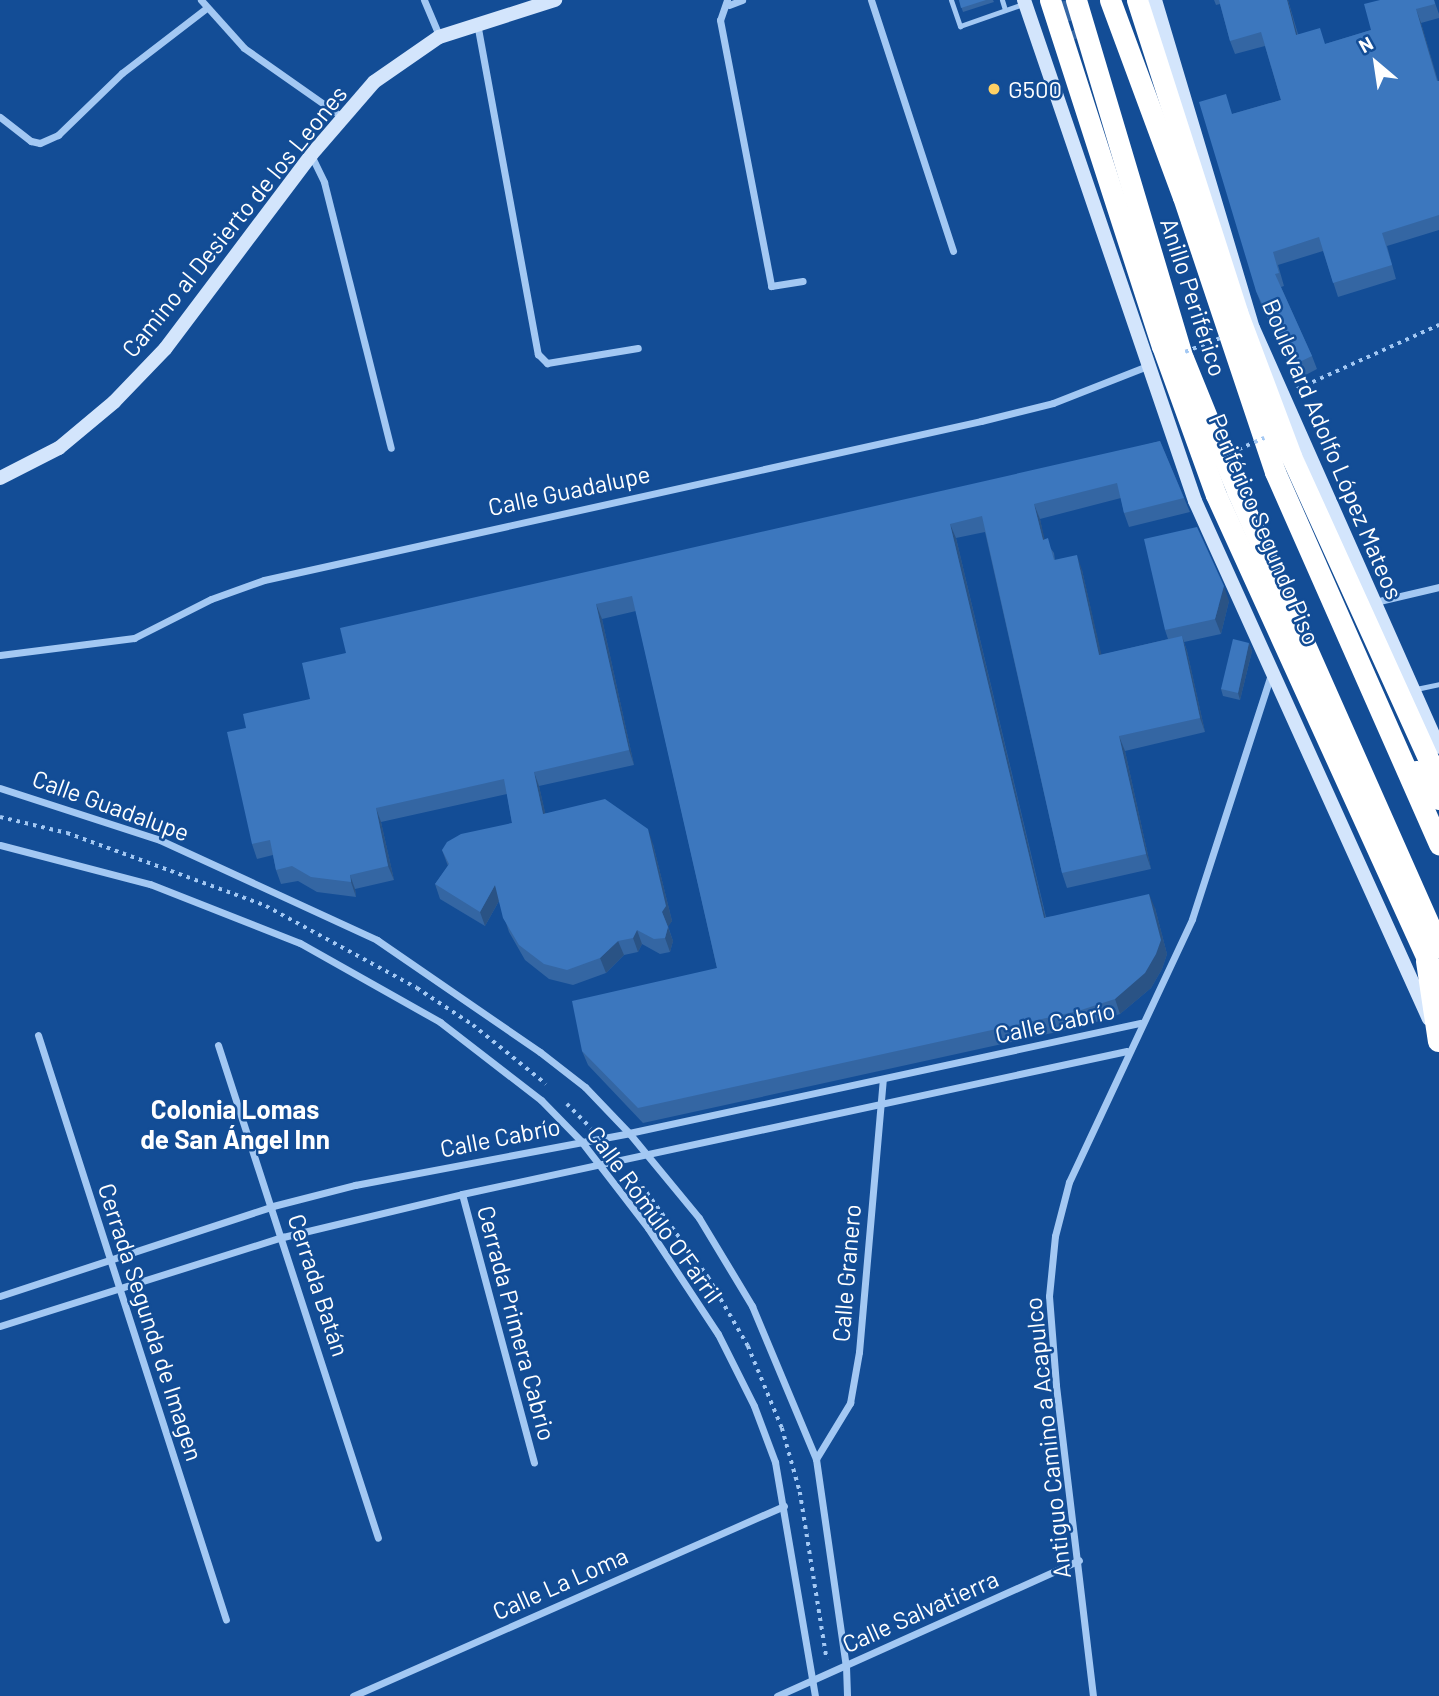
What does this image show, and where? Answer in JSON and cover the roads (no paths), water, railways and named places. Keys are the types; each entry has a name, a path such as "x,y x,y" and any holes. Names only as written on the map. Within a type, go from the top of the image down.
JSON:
{"highway":[{"name":"Periférico Segundo Piso","path":"1050,0 1162,346 1216,495 1439,985"},
{"name":"Anillo Periférico","path":"1076,0 1180,344 1237,491 1439,947"},
{"name":"Anillo Periférico","path":"1110,0 1142,79 1275,472 1439,844"},
{"path":"1137,0 1237,312 1291,456 1439,783"},
{"path":"1128,28 1142,79"},
{"path":"1151,285 1180,344"},
{"path":"1396,746 1439,799"},
{"path":"1414,890 1439,1041"}],"main road":[{"name":"Camino al Desierto de los Leones","path":"0,478 59,448 114,402 164,349 342,117 403,58 439,37 477,22 555,0"},
{"name":"Boulevard Adolfo López Mateos","path":"1155,0 1253,328 1439,747"},
{"path":"1024,2 1195,501 1439,1041"}],"street":[{"path":"201,0 205,9 244,48 342,117"},
{"path":"424,0 439,37"},
{"path":"742,0 728,2 720,20 771,286 803,281"},
{"path":"871,0 953,251"},
{"path":"0,117 31,141 40,143 58,135 122,73 205,9"},
{"path":"477,22 538,354 547,363 638,348"},
{"path":"311,155 324,182 391,448"},
{"name":"Calle Guadalupe","path":"0,655 134,638 211,599 264,580 981,421 1053,403 1150,365"},
{"path":"1373,602 1439,587"},
{"name":"Antiguo Camino a Acapulco","path":"1093,1696 1051,1322 1055,1236 1069,1182 1140,1023 1192,919 1272,671"},
{"name":"Calle Guadalupe","path":"0,788 160,840 377,940 540,1052 585,1087 629,1133"},
{"name":"Calle Rómulo O'Farril","path":"0,845 150,884 300,943 440,1022 541,1100 581,1140 718,1334 754,1406 775,1462 815,1679 814,1696"},
{"name":"Calle Cabrío","path":"0,1296 273,1206 581,1140 629,1133 883,1080 1140,1023"},
{"name":"Cerrada Segunda de Imagen","path":"38,1035 226,1620"},
{"name":"Cerrada Batán","path":"218,1045 273,1206 378,1538"},
{"name":"Calle Cabrío","path":"0,1326 283,1237 462,1194 1127,1051"},
{"name":"Calle Granero","path":"816,1459 850,1403 859,1352 883,1080"},
{"name":"Calle Rómulo O'Farril","path":"629,1133 699,1217 752,1306 816,1459 846,1666 847,1696"},
{"name":"Cerrada Primera Cabrio","path":"462,1194 534,1462"},
{"name":"Calle La Loma","path":"353,1696 784,1506"},
{"name":"Calle Salvatierra","path":"777,1696 1079,1560"}],"lane":[{"path":"951,0 960,26 1024,2"},
{"path":"1002,0 1005,10"},
{"path":"1413,690 1439,684"}],"tunnel":[{"path":"1065,0 1077,38"}],"place":[{"name":"G500","path":"994,89"}],"district":[{"name":"Colonia Lomas de San Ángel Inn","path":"235,1124"}]}
